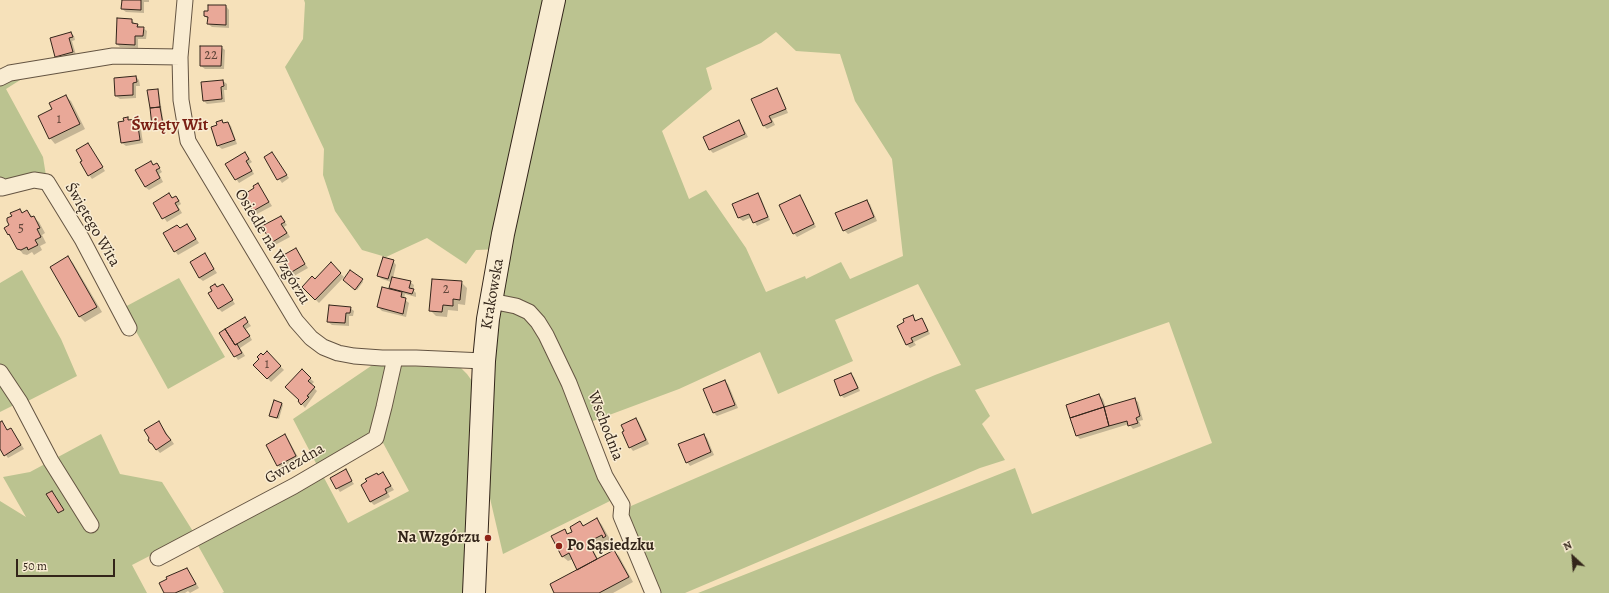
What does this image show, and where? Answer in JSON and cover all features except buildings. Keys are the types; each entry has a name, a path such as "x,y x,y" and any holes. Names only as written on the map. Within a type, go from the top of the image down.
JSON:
{"main road":[{"name":"Krakowska","path":"474,593 484,361 491,301 505,227 554,0"}],"street":[{"name":"Osiedle na Wzgórzu","path":"185,0 180,58 181,106 188,141 296,321 311,338 323,348 338,353 354,356 484,361"},
{"path":"0,78 10,73 113,56 180,58"},
{"name":"Świętego Wita","path":"1,188 34,180 47,182 82,239 130,328"},
{"name":"Wschodnia","path":"491,301 516,306 528,312 538,322 546,335 569,383 605,476 622,505 621,516 654,593"},
{"name":"Gwiezdna","path":"158,558 288,489 376,438 394,358"},
{"path":"0,372 20,402 52,461 91,525"}],"green space":[{"path":"304,0 1609,0 1609,593 698,593 1015,468 1032,514 1212,443 1169,322 975,390 990,416 982,424 1005,460 980,468 685,593 660,593 628,517 631,506 961,365 918,284 835,320 853,361 778,394 760,352 679,389 583,425 610,501 503,554 489,494 491,301 500,249 476,250 466,264 427,238 386,257 362,250 335,211 323,175 324,149 285,67 303,39","holes":["776,32 796,51 840,54 855,101 892,159 903,256 850,279 841,262 806,279 805,276 766,292 746,248 706,190 689,199 662,131 712,89 706,68 761,43"]},
{"path":"39,68 6,89 43,157 47,182 0,192 0,78"},
{"path":"22,270 61,339 77,376 24,403 0,365 0,283"},
{"path":"179,278 225,357 168,389 123,308"},
{"path":"371,366 389,366 374,432 318,467 293,419"},
{"path":"401,366 460,367 472,381 473,396 465,593 222,593 224,592 196,542 322,474 348,523 409,491 382,441 398,369"},
{"path":"0,381 16,404 0,412"},
{"path":"101,434 120,474 162,482 194,533 132,565 147,593 0,593 0,501 26,517 3,477 30,472"}],"place":[{"name":"Na Wzgórzu","path":"488,538"},
{"name":"Po Sąsiedzku","path":"559,546"}],"district":[{"name":"Święty Wit","path":"170,126"}]}
